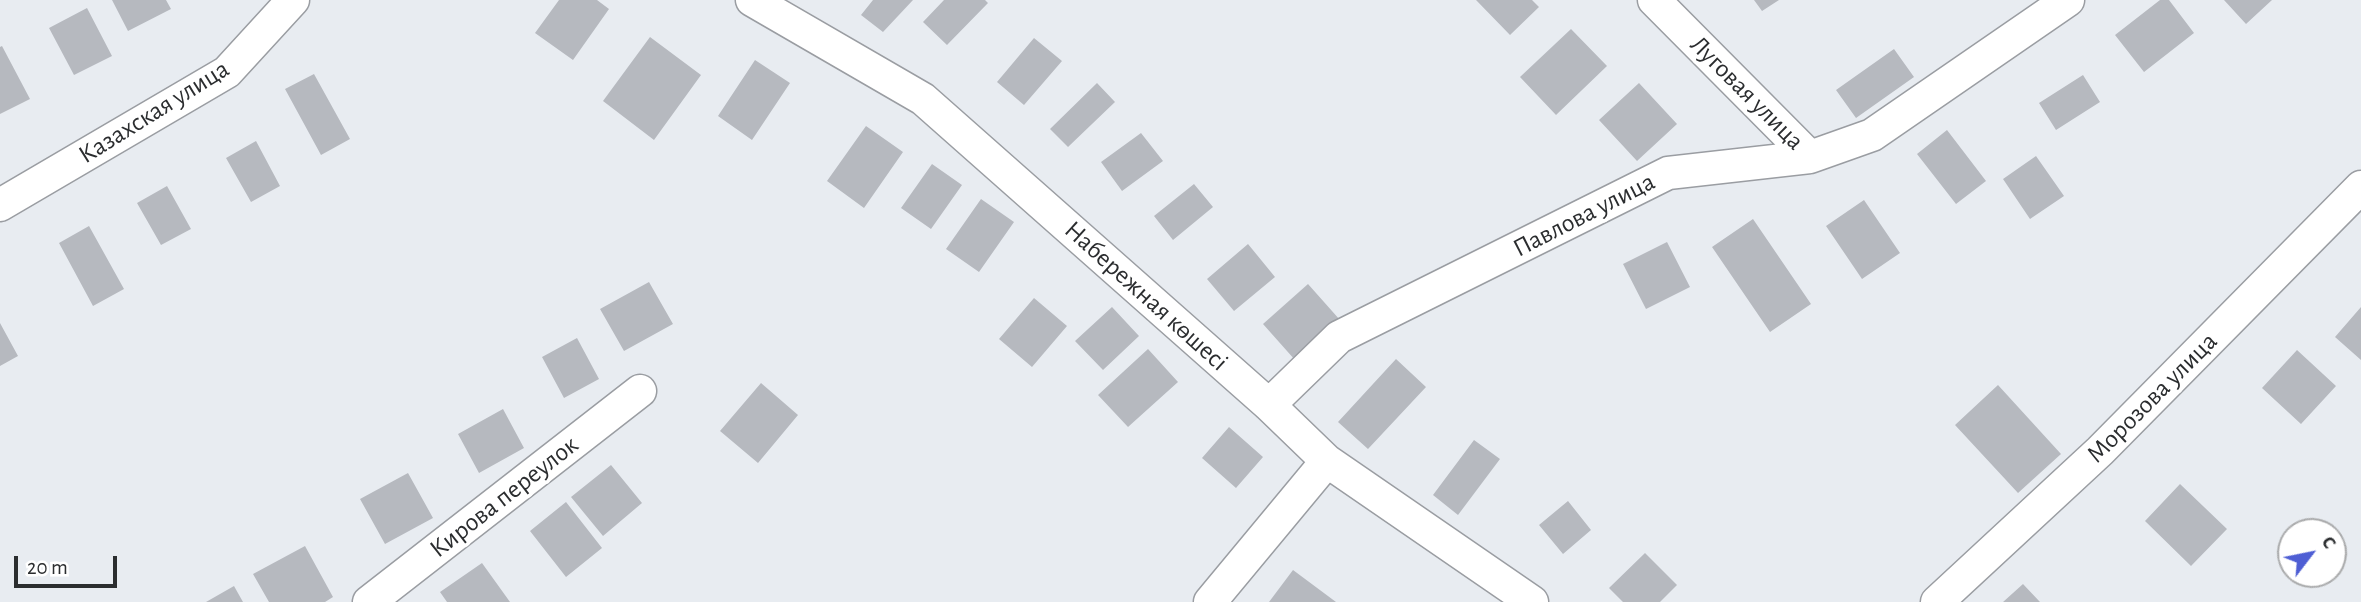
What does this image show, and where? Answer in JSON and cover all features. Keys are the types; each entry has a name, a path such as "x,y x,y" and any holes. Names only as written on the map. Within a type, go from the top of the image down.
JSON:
{"street":[{"name":"Казахская улица","path":"0,205 226,72 293,0"},
{"name":"Набережная көшесі","path":"752,0 923,99 1269,405 1327,461 1532,602"},
{"name":"Луговая улица","path":"1654,0 1810,157"},
{"name":"Павлова улица","path":"1269,405 1339,337 1668,173 1810,157 1872,135 2068,0"},
{"name":"Морозова улица","path":"1937,602 2100,451 2361,187"},
{"name":"Кирова переулок","path":"369,602 640,391"},
{"path":"1210,602 1327,461"}],"building":[{"path":"112,0 166,0 171,9 128,31"},
{"path":"559,0 597,0 609,9 573,60 535,33"},
{"path":"873,0 913,0 883,32 861,15"},
{"path":"944,0 985,0 988,3 947,45 923,22"},
{"path":"1476,0 1532,0 1539,7 1510,35"},
{"path":"1754,0 1779,0 1762,11"},
{"path":"2160,0 2169,0 2194,33 2144,72 2115,35"},
{"path":"2224,0 2272,0 2246,24"},
{"path":"87,8 112,56 74,75 49,28"},
{"path":"1571,29 1607,66 1556,115 1520,77"},
{"path":"650,37 701,75 654,140 603,101"},
{"path":"1034,38 1062,61 1024,105 997,82"},
{"path":"2,46 30,99 0,114 0,47"},
{"path":"1894,49 1914,77 1856,118 1836,90"},
{"path":"755,60 790,83 752,140 718,116"},
{"path":"314,74 350,139 321,155 285,89"},
{"path":"2083,75 2100,102 2056,130 2039,103"},
{"path":"1097,83 1115,102 1068,147 1050,129"},
{"path":"1639,83 1677,124 1637,161 1599,120"},
{"path":"866,126 903,152 864,208 827,181"},
{"path":"1947,130 1986,181 1956,204 1917,154"},
{"path":"1141,133 1163,161 1122,191 1101,162"},
{"path":"256,141 280,186 251,202 226,158"},
{"path":"2036,156 2064,196 2030,219 2003,179"},
{"path":"932,164 962,185 931,229 901,208"},
{"path":"1194,184 1213,207 1173,240 1154,216"},
{"path":"167,186 191,229 161,245 137,203"},
{"path":"981,199 1014,222 979,272 946,249"},
{"path":"1864,200 1900,253 1862,279 1826,226"},
{"path":"1753,219 1811,304 1770,332 1712,247"},
{"path":"89,226 124,289 93,306 59,243"},
{"path":"1667,242 1690,287 1646,309 1623,264"},
{"path":"1248,244 1275,277 1234,311 1207,279"},
{"path":"649,282 673,324 624,351 600,309"},
{"path":"1308,284 1340,320 1295,360 1263,324"},
{"path":"1034,298 1067,326 1032,367 999,339"},
{"path":"1112,307 1139,336 1103,370 1075,341"},
{"path":"2361,307 2361,360 2335,337"},
{"path":"0,323 18,356 0,366"},
{"path":"577,338 599,379 564,398 542,357"},
{"path":"1148,349 1178,382 1128,427 1098,395"},
{"path":"2297,350 2336,386 2301,424 2262,388"},
{"path":"1396,359 1426,387 1368,449 1338,422"},
{"path":"761,383 798,415 758,463 720,431"},
{"path":"1998,385 2061,454 2018,493 1955,425"},
{"path":"503,409 524,448 479,473 458,434"},
{"path":"1229,427 1263,457 1236,488 1202,458"},
{"path":"1474,440 1500,459 1458,515 1433,495"},
{"path":"611,465 642,503 603,536 571,497"},
{"path":"408,473 433,518 385,544 360,499"},
{"path":"2180,484 2227,529 2191,566 2145,521"},
{"path":"1568,501 1591,530 1563,554 1539,525"},
{"path":"566,502 602,548 566,577 530,531"},
{"path":"305,546 333,597 325,602 269,602 253,574"},
{"path":"1645,553 1677,585 1660,602 1623,602 1609,588"},
{"path":"482,563 510,602 447,602 440,592"},
{"path":"1293,570 1336,602 1269,602"},
{"path":"2023,584 2040,602 2003,602"},
{"path":"234,586 243,602 206,602"}]}
